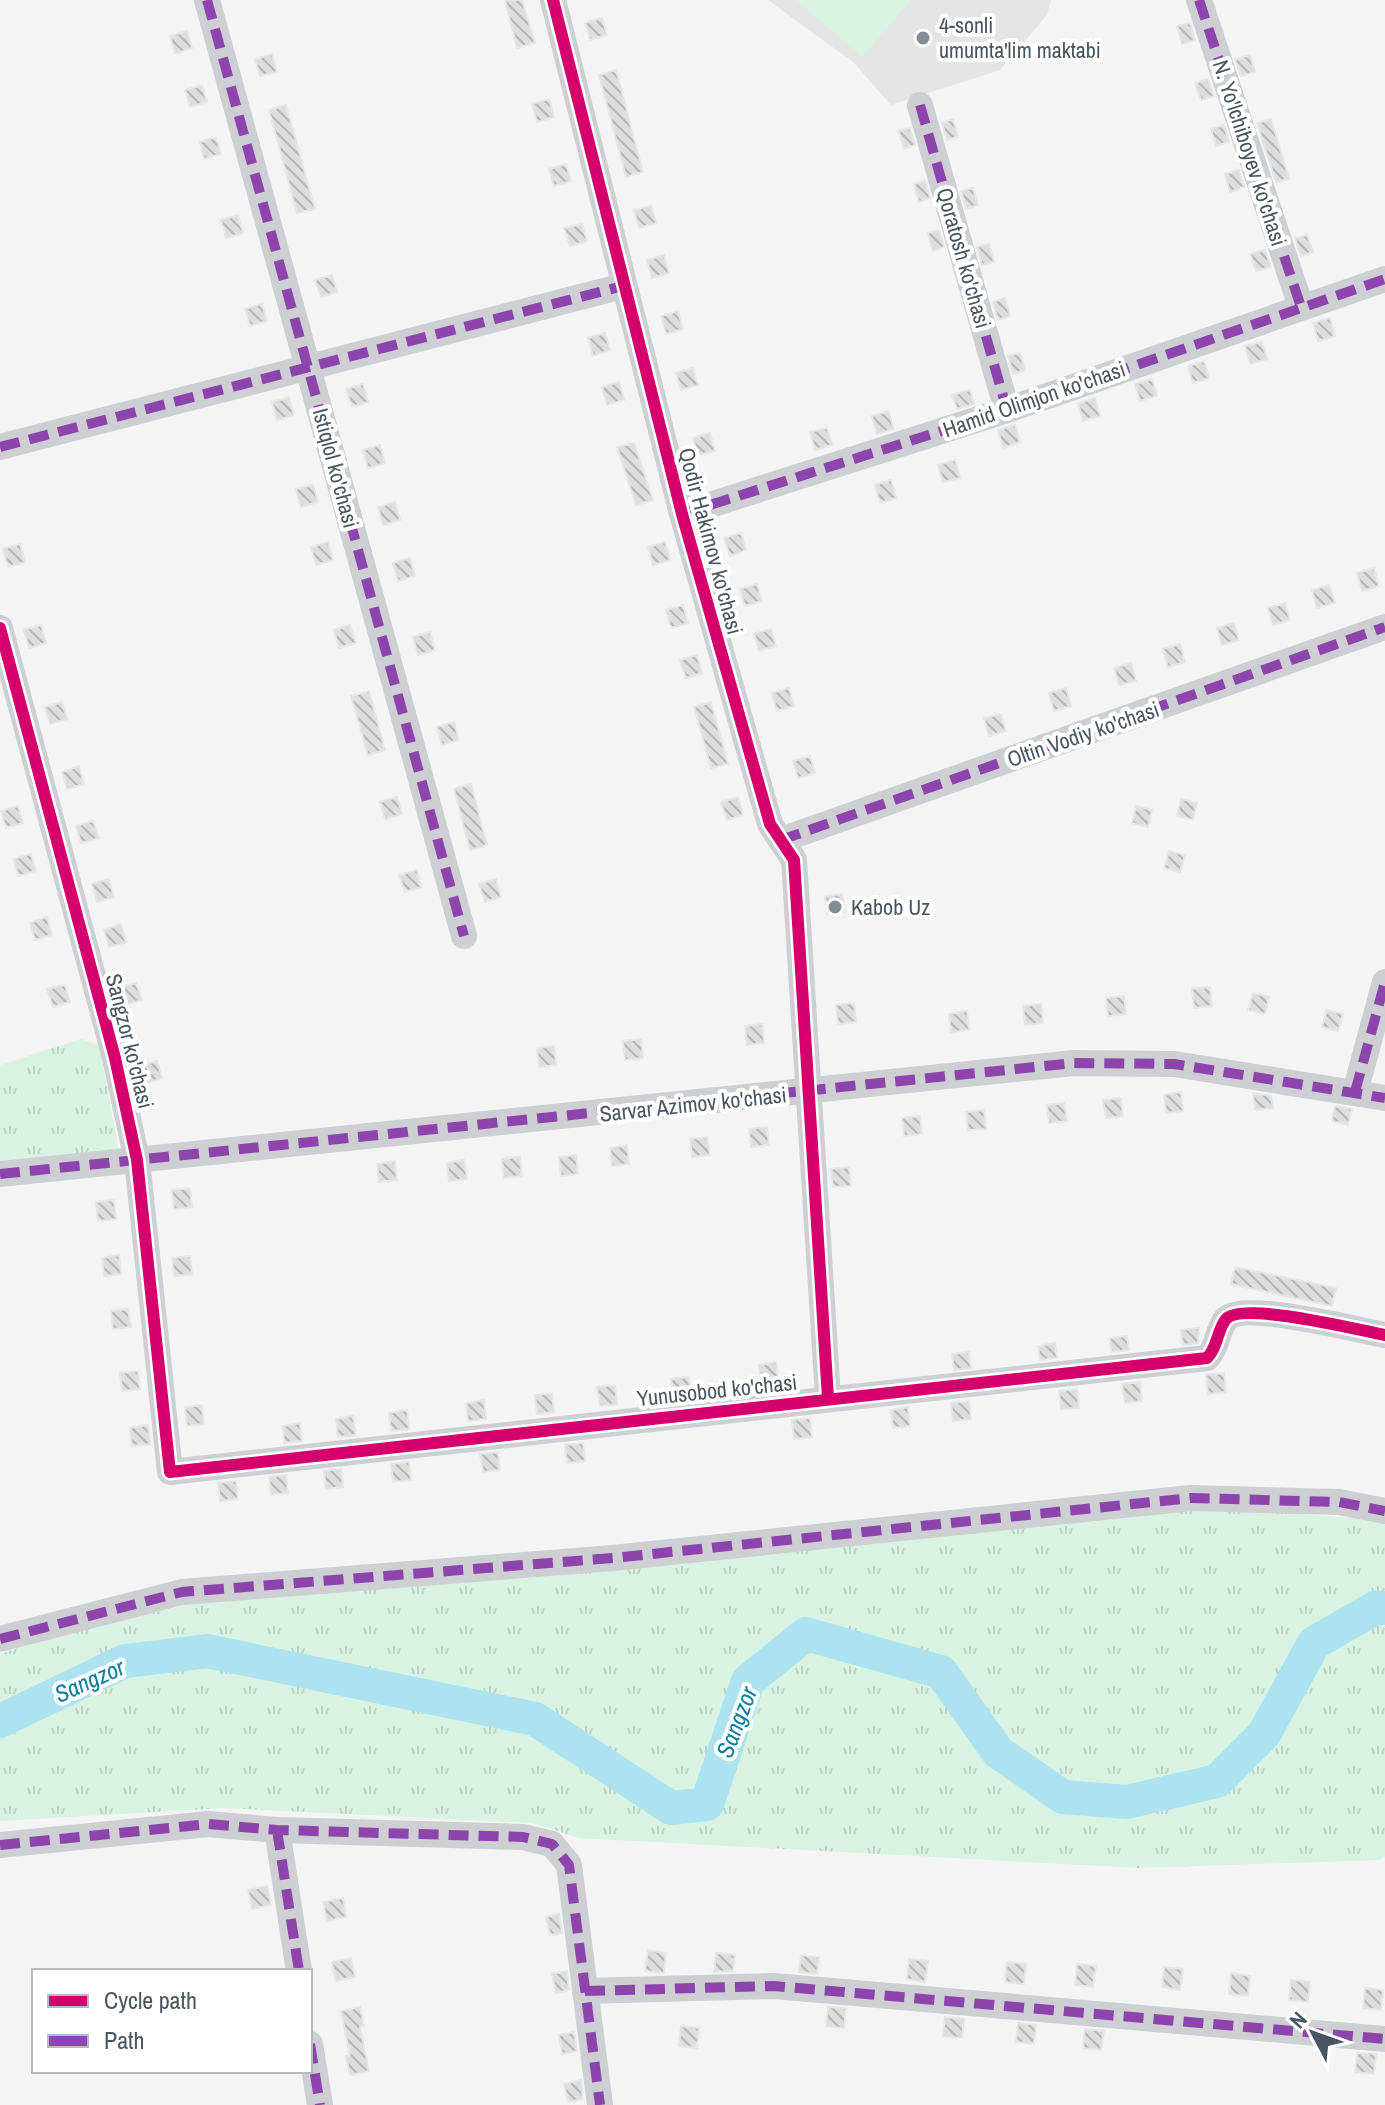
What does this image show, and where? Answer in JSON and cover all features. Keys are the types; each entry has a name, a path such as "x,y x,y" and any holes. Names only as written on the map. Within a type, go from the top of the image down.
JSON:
{"street":[{"name":"Istiqlol ko'chasi","path":"207,0 464,936"},
{"name":"Qodir Hakimov ko'chasi","path":"553,0 682,514 770,824 794,860 828,1398"},
{"name":"N. Yo'lchiboyev ko'chasi","path":"1199,0 1301,307"},
{"name":"Qoratosh ko'chasi","path":"920,105 1007,410"},
{"name":"Hamid Olimjon ko'chasi","path":"682,514 1007,410 1385,279"},
{"path":"0,447 623,286"},
{"name":"Oltin Vodiy ko'chasi","path":"781,840 1385,627"},
{"name":"Sangzor ko'chasi","path":"0,628 115,1058 137,1160 170,1472"},
{"path":"1355,1092 1385,982"},
{"name":"Sarvar Azimov ko'chasi","path":"0,1174 1074,1063 1174,1064 1385,1098"},
{"name":"Yunusobod ko'chasi","path":"170,1472 1207,1358 1213,1352 1226,1320 1239,1312 1264,1312 1385,1335"},
{"path":"0,1639 182,1592 613,1558 1191,1498 1339,1502 1385,1511"},
{"path":"0,1845 208,1824 277,1830 523,1837 552,1844 569,1865 600,2105"},
{"path":"277,1830 299,1969"},
{"path":"585,1991 774,1986 1385,2039"},
{"path":"312,2056 320,2105"}],"shaded area":[{"name":"4-sonli umumta'lim maktabi","path":"768,0 1051,0 1047,15 1000,70 891,105 853,62"}],"green space":[{"path":"796,0 911,0 862,57"},
{"path":"81,1039 99,1045 119,1152 0,1164 0,1065"},
{"path":"1201,1507 1385,1520 1385,1856 1380,1860 1138,1868 579,1838 532,1823 224,1808 0,1821 0,1654 53,1636 191,1604"}],"building":[{"path":"505,0 522,0 535,43 517,48"},
{"path":"602,18 607,35 590,40 585,23"},
{"path":"1190,23 1195,40 1182,44 1177,26"},
{"path":"187,31 192,48 175,54 170,36"},
{"path":"272,54 277,72 260,76 255,59"},
{"path":"1250,55 1255,72 1241,76 1235,59"},
{"path":"616,70 643,172 626,177 599,75"},
{"path":"1208,79 1214,96 1201,100 1195,83"},
{"path":"202,85 207,102 190,107 185,90"},
{"path":"549,99 554,117 537,122 532,104"},
{"path":"286,105 315,209 297,213 269,110"},
{"path":"953,119 958,137 947,140 942,123"},
{"path":"1271,119 1289,179 1276,182 1257,123"},
{"path":"1224,125 1229,142 1216,146 1211,129"},
{"path":"910,128 915,145 904,149 899,131"},
{"path":"216,137 221,154 204,159 200,142"},
{"path":"566,164 571,181 554,186 549,169"},
{"path":"1239,170 1244,187 1230,192 1225,174"},
{"path":"925,181 930,198 919,202 914,184"},
{"path":"973,188 978,205 966,209 961,191"},
{"path":"651,206 656,223 639,228 634,210"},
{"path":"238,215 243,233 226,238 221,220"},
{"path":"582,224 587,241 570,246 564,228"},
{"path":"939,230 944,247 933,251 928,233"},
{"path":"1307,235 1313,252 1301,256 1295,238"},
{"path":"989,244 994,262 982,265 977,247"},
{"path":"1265,250 1271,267 1256,271 1250,254"},
{"path":"664,255 669,273 652,278 647,260"},
{"path":"332,275 337,292 321,297 315,280"},
{"path":"1005,298 1010,316 998,320 993,302"},
{"path":"262,304 267,321 250,326 245,309"},
{"path":"678,311 683,329 666,334 661,316"},
{"path":"1330,318 1335,336 1318,341 1313,323"},
{"path":"605,333 610,350 593,356 588,338"},
{"path":"1262,342 1267,359 1250,364 1245,346"},
{"path":"1020,353 1025,370 1013,374 1008,356"},
{"path":"1204,361 1209,378 1193,383 1188,366"},
{"path":"693,368 698,385 681,390 676,373"},
{"path":"1152,379 1157,396 1140,401 1135,384"},
{"path":"619,382 624,400 607,405 602,387"},
{"path":"363,384 368,402 352,407 346,389"},
{"path":"970,390 974,404 957,409 952,395"},
{"path":"289,397 294,415 277,420 272,402"},
{"path":"1095,398 1100,416 1083,421 1078,403"},
{"path":"888,411 894,429 877,434 872,416"},
{"path":"1015,425 1020,442 1003,448 998,430"},
{"path":"827,428 832,445 815,450 810,432"},
{"path":"710,433 715,451 698,455 693,438"},
{"path":"634,443 653,500 636,505 617,447"},
{"path":"380,445 385,463 368,468 363,450"},
{"path":"955,460 960,478 943,482 938,465"},
{"path":"891,480 896,498 880,503 875,485"},
{"path":"313,485 318,502 301,507 296,489"},
{"path":"395,502 400,520 383,525 378,507"},
{"path":"741,533 746,550 730,556 724,538"},
{"path":"328,542 333,560 316,565 311,547"},
{"path":"665,542 670,560 653,565 648,547"},
{"path":"20,544 25,562 8,567 3,549"},
{"path":"410,558 415,576 398,581 393,563"},
{"path":"1374,568 1379,586 1362,591 1357,573"},
{"path":"757,584 762,601 745,606 740,589"},
{"path":"1329,585 1335,603 1317,608 1312,590"},
{"path":"1285,603 1290,620 1273,625 1268,608"},
{"path":"683,605 688,623 671,628 666,610"},
{"path":"1234,623 1239,640 1222,645 1217,628"},
{"path":"41,625 46,643 29,648 24,630"},
{"path":"350,625 356,643 339,648 334,630"},
{"path":"771,629 776,646 759,651 754,634"},
{"path":"430,632 435,650 418,655 413,637"},
{"path":"1180,644 1185,662 1168,667 1163,649"},
{"path":"697,655 702,673 686,678 680,660"},
{"path":"1131,663 1136,681 1119,685 1114,668"},
{"path":"789,688 794,706 777,711 772,693"},
{"path":"1066,688 1071,706 1054,711 1049,693"},
{"path":"369,691 385,750 368,755 351,696"},
{"path":"62,702 67,719 50,724 45,707"},
{"path":"711,702 728,764 711,768 694,707"},
{"path":"1001,714 1006,731 989,736 984,718"},
{"path":"454,722 459,740 442,745 437,727"},
{"path":"810,756 815,773 798,778 793,761"},
{"path":"79,766 84,784 67,789 62,772"},
{"path":"471,784 487,845 470,850 454,789"},
{"path":"397,797 402,814 385,819 380,802"},
{"path":"738,797 743,815 727,820 721,802"},
{"path":"1181,799 1197,803 1193,820 1177,816"},
{"path":"18,806 23,823 6,828 1,811"},
{"path":"1136,806 1152,810 1148,827 1132,823"},
{"path":"93,821 99,838 81,843 76,826"},
{"path":"1169,851 1185,855 1180,872 1164,868"},
{"path":"31,854 36,871 19,876 13,859"},
{"path":"417,870 421,887 405,892 399,875"},
{"path":"109,879 114,897 97,902 92,884"},
{"path":"496,879 501,897 485,902 479,884"},
{"path":"842,894 845,912 827,914 825,896"},
{"path":"47,917 52,935 35,940 30,923"},
{"path":"121,924 126,942 109,947 104,930"},
{"path":"136,983 142,1000 124,1005 119,988"},
{"path":"65,985 70,1002 53,1007 47,989"},
{"path":"1210,987 1212,1006 1194,1008 1192,989"},
{"path":"1253,993 1269,997 1265,1014 1248,1010"},
{"path":"1124,996 1126,1014 1108,1016 1106,998"},
{"path":"854,1003 856,1022 838,1024 836,1005"},
{"path":"1041,1004 1043,1023 1025,1025 1023,1006"},
{"path":"1327,1010 1343,1014 1338,1031 1322,1027"},
{"path":"967,1011 969,1030 951,1032 949,1014"},
{"path":"762,1024 764,1043 747,1045 745,1026"},
{"path":"641,1039 643,1058 625,1060 623,1041"},
{"path":"554,1046 556,1065 539,1067 537,1048"},
{"path":"157,1061 162,1078 145,1084 140,1066"},
{"path":"1181,1092 1183,1111 1166,1113 1164,1095"},
{"path":"1253,1093 1271,1096 1273,1108 1255,1110"},
{"path":"1121,1098 1123,1116 1106,1118 1103,1100"},
{"path":"1064,1103 1067,1121 1049,1123 1047,1105"},
{"path":"1335,1106 1352,1109 1348,1125 1332,1121"},
{"path":"984,1110 986,1129 968,1130 966,1112"},
{"path":"920,1116 922,1134 904,1136 902,1118"},
{"path":"767,1127 769,1145 751,1147 749,1129"},
{"path":"707,1137 710,1155 692,1157 690,1139"},
{"path":"627,1145 629,1164 612,1166 610,1148"},
{"path":"576,1155 578,1174 561,1176 559,1157"},
{"path":"520,1157 522,1176 504,1178 502,1159"},
{"path":"464,1160 467,1179 449,1181 447,1163"},
{"path":"395,1161 397,1180 379,1182 377,1164"},
{"path":"849,1167 851,1186 833,1187 831,1169"},
{"path":"190,1188 192,1207 174,1209 172,1190"},
{"path":"114,1200 116,1219 98,1221 96,1202"},
{"path":"119,1255 121,1274 104,1276 102,1258"},
{"path":"190,1256 192,1274 174,1276 172,1258"},
{"path":"1235,1267 1336,1288 1332,1306 1231,1284"},
{"path":"128,1309 131,1327 113,1329 111,1311"},
{"path":"1199,1328 1198,1343 1183,1345 1181,1330"},
{"path":"1127,1336 1129,1350 1111,1352 1110,1338"},
{"path":"1055,1343 1057,1358 1040,1360 1038,1346"},
{"path":"969,1352 971,1368 954,1370 952,1354"},
{"path":"776,1362 779,1381 761,1383 759,1365"},
{"path":"138,1371 140,1389 122,1391 120,1373"},
{"path":"1224,1373 1226,1392 1208,1394 1206,1375"},
{"path":"689,1377 691,1396 674,1398 671,1379"},
{"path":"1140,1382 1142,1401 1125,1403 1122,1384"},
{"path":"615,1385 617,1404 600,1406 597,1387"},
{"path":"1077,1389 1079,1408 1061,1409 1059,1391"},
{"path":"552,1393 554,1412 537,1414 535,1395"},
{"path":"484,1400 486,1419 468,1421 466,1403"},
{"path":"969,1401 971,1419 953,1421 951,1403"},
{"path":"202,1405 204,1424 187,1426 185,1407"},
{"path":"908,1407 910,1426 893,1428 891,1410"},
{"path":"407,1410 409,1429 391,1431 389,1413"},
{"path":"353,1416 356,1435 338,1437 336,1419"},
{"path":"810,1418 812,1437 794,1439 792,1420"},
{"path":"300,1423 302,1441 284,1443 283,1426"},
{"path":"148,1425 150,1444 132,1446 130,1428"},
{"path":"583,1443 585,1461 567,1463 565,1445"},
{"path":"498,1452 500,1470 483,1472 480,1454"},
{"path":"409,1462 411,1480 393,1482 391,1464"},
{"path":"341,1469 343,1487 326,1489 324,1471"},
{"path":"286,1475 288,1493 271,1495 269,1477"},
{"path":"236,1481 238,1499 220,1501 218,1483"},
{"path":"267,1886 271,1905 252,1909 248,1890"},
{"path":"343,1898 346,1917 327,1921 323,1902"},
{"path":"559,1914 562,1933 550,1935 546,1917"},
{"path":"648,1950 666,1953 664,1973 645,1971"},
{"path":"716,1953 735,1955 733,1971 714,1972"},
{"path":"801,1955 819,1957 817,1974 799,1972"},
{"path":"351,1958 355,1977 336,1981 332,1962"},
{"path":"909,1959 928,1961 925,1982 907,1979"},
{"path":"1007,1962 1026,1964 1024,1984 1005,1982"},
{"path":"1077,1964 1096,1966 1093,1987 1075,1985"},
{"path":"1164,1967 1183,1969 1180,1990 1162,1987"},
{"path":"567,1971 569,1990 556,1993 552,1974"},
{"path":"1231,1973 1250,1976 1248,1996 1229,1994"},
{"path":"1291,1980 1310,1982 1308,2002 1289,2000"},
{"path":"1365,1988 1383,1990 1381,2010 1363,2008"},
{"path":"360,2007 364,2026 360,2027 369,2071 350,2075 346,2056 350,2056 341,2011"},
{"path":"828,2007 846,2008 844,2028 826,2026"},
{"path":"945,2017 964,2019 962,2038 943,2036"},
{"path":"1018,2023 1036,2025 1034,2044 1016,2042"},
{"path":"681,2026 699,2028 697,2048 679,2046"},
{"path":"1085,2029 1104,2031 1101,2050 1083,2048"},
{"path":"574,2032 577,2051 562,2054 559,2035"},
{"path":"1357,2053 1376,2054 1374,2074 1355,2072"},
{"path":"581,2080 583,2099 568,2102 564,2084"}],"waterway":[{"name":"Sangzor","path":"0,1721 125,1661 207,1651 535,1719 671,1808 707,1804 748,1681 806,1634 941,1672 998,1752 1063,1797 1127,1802 1217,1781 1264,1734 1314,1643 1375,1608 1385,1608"}],"marked path":[{"path":"207,0 464,936"},
{"path":"1199,0 1301,307"},
{"path":"920,105 1007,410"},
{"path":"682,514 1007,410 1385,279"},
{"path":"0,447 623,286"},
{"path":"781,840 1385,627"},
{"path":"1355,1092 1385,982"},
{"path":"0,1174 1074,1063 1174,1064 1385,1098"},
{"path":"0,1639 182,1592 613,1558 1191,1498 1339,1502 1385,1511"},
{"path":"0,1845 208,1824 277,1830 523,1837 552,1844 569,1865 600,2105"},
{"path":"277,1830 299,1969"},
{"path":"585,1991 774,1986 1385,2039"},
{"path":"312,2056 320,2105"}],"cycle path":[{"path":"553,0 682,514 770,824 794,860 828,1398"},
{"path":"0,628 115,1058 137,1160 170,1472 1207,1358 1226,1319 1237,1314 1277,1315 1385,1335"}],"place":[{"name":"4-sonli umumta'lim maktabi","path":"923,38"},
{"name":"Kabob Uz","path":"835,907"}]}
